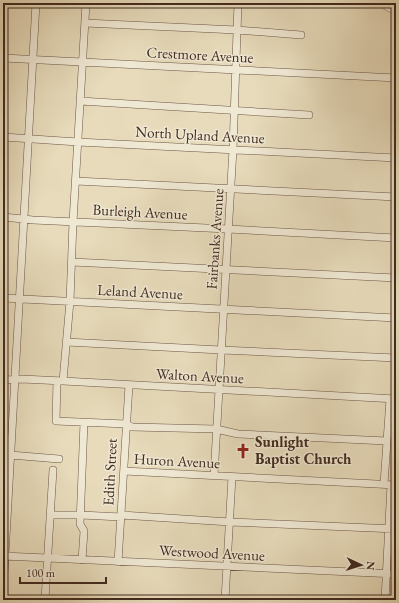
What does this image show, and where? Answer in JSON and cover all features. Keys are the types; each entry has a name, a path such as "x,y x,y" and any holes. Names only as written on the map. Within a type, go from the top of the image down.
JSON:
{"street":[{"path":"3,591 6,468 10,455 36,3"},
{"path":"86,3 73,222 70,302 56,421 126,424 132,427 216,429 238,434 387,441"},
{"name":"Fairbanks Avenue","path":"214,476 225,270 231,190 238,3"},
{"path":"384,4 396,11"},
{"path":"85,23 237,30 301,35"},
{"name":"Crestmore Avenue","path":"3,58 396,78"},
{"path":"80,101 309,115"},
{"name":"North Upland Avenue","path":"3,137 396,158"},
{"path":"76,181 231,190 396,197"},
{"name":"Burleigh Avenue","path":"3,217 73,222 396,238"},
{"path":"72,262 396,278"},
{"name":"Leland Avenue","path":"3,298 396,318"},
{"path":"396,318 396,326"},
{"path":"66,342 396,358"},
{"name":"Walton Avenue","path":"3,380 60,381 393,399"},
{"name":"Edith Street","path":"118,562 128,385"},
{"path":"385,600 386,574 392,529 387,441 393,399"},
{"path":"82,560 84,531 80,524 84,422"},
{"path":"10,455 59,459"},
{"path":"45,600 53,470"},
{"name":"Huron Avenue","path":"124,471 390,485"},
{"path":"225,600 232,476"},
{"path":"50,515 121,516 392,529"},
{"name":"Westwood Avenue","path":"4,556 396,574"}],"place":[{"name":"Sunlight Baptist Church","path":"243,451"}]}
